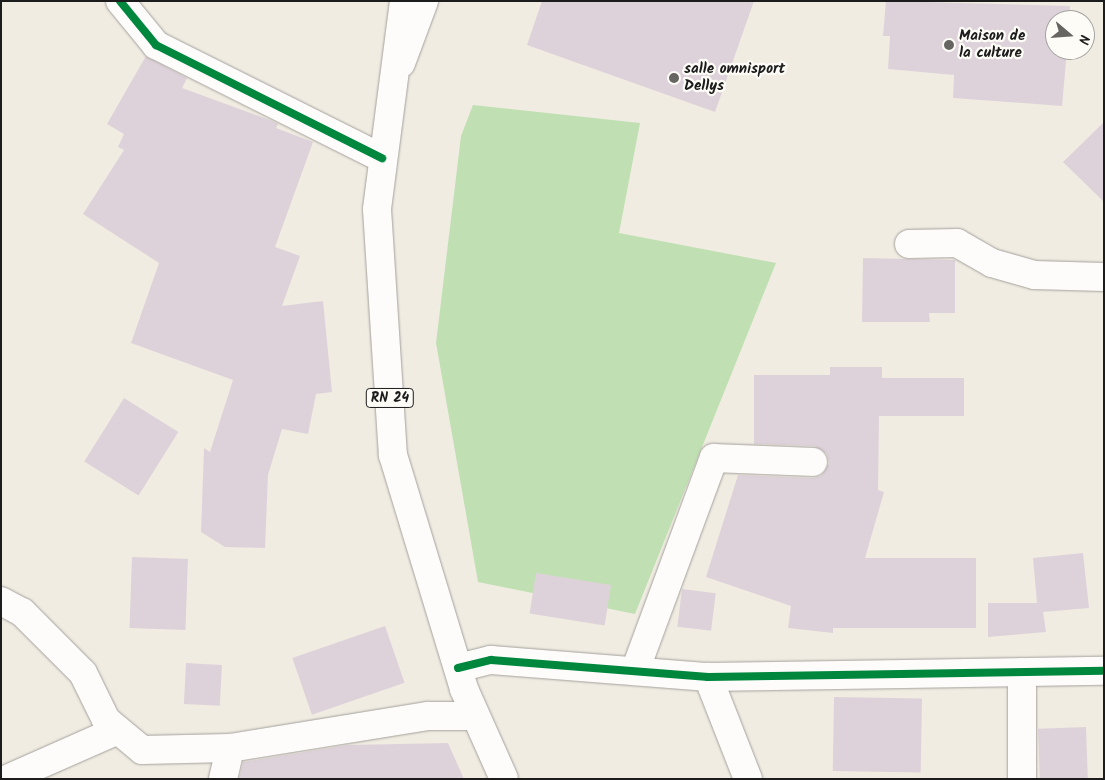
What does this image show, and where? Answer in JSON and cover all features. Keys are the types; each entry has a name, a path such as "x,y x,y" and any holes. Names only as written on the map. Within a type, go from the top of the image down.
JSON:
{"street":[{"path":"120,1 156,45 382,158"},
{"name":"RN 24","path":"404,1 388,101 377,209 394,454 458,668 476,716 504,779"},
{"path":"388,101 424,1"},
{"path":"910,244 957,243 992,263 1034,275 1104,277"},
{"path":"635,671 714,458 813,462"},
{"path":"1,601 22,612 83,673 106,720 142,750 230,748 428,716 476,716"},
{"path":"458,668 491,660 708,677 1104,671"},
{"path":"1022,672 1022,779"},
{"path":"708,677 748,779"},
{"path":"6,779 118,730"},
{"path":"223,779 230,748"}],"green space":[{"path":"473,105 640,123 619,233 776,263 635,614 478,582 436,343 461,136"}],"building":[{"name":"salle omnisport Dellys","path":"542,1 754,1 715,112 527,45"},
{"path":"886,1 1070,6 1070,10 1045,10 1045,60 1066,60 1062,106 953,98 954,75 888,69 890,36 883,36"},
{"path":"146,56 187,78 182,88 270,120 278,124 276,128 313,142 275,247 300,256 282,306 323,301 332,392 316,394 308,434 282,429 268,475 265,548 225,547 201,532 204,448 210,452 233,380 131,343 159,263 83,214 124,150 118,147 124,134 107,124"},
{"path":"1104,122 1104,202 1063,162"},
{"path":"863,258 955,260 955,313 929,313 930,322 862,322"},
{"path":"830,367 882,367 882,378 964,378 964,416 879,416 878,490 884,492 865,558 976,558 976,628 833,628 833,633 788,628 791,606 706,577 738,475 813,478 821,476 829,463 827,454 814,446 754,444 754,375 830,375"},
{"path":"124,398 178,432 139,496 84,462"},
{"path":"1083,553 1089,608 1043,612 1046,632 988,637 988,603 1037,603 1033,558"},
{"path":"132,557 188,559 185,630 130,628"},
{"path":"536,573 611,585 605,625 530,613"},
{"path":"682,589 716,593 711,631 677,627"},
{"path":"385,626 405,683 312,715 292,658"},
{"path":"186,663 222,665 220,706 184,704"},
{"path":"834,697 922,699 921,773 833,771"},
{"path":"1086,727 1088,779 1040,779 1038,729"},
{"path":"448,743 464,779 239,779 243,762 348,745"}],"cycle path":[{"path":"120,1 156,45 382,158"},
{"path":"458,668 491,660 708,677 1104,671"}],"place":[{"name":"Maison de la culture","path":"949,45"},
{"name":"salle omnisport Dellys","path":"674,78"}]}
